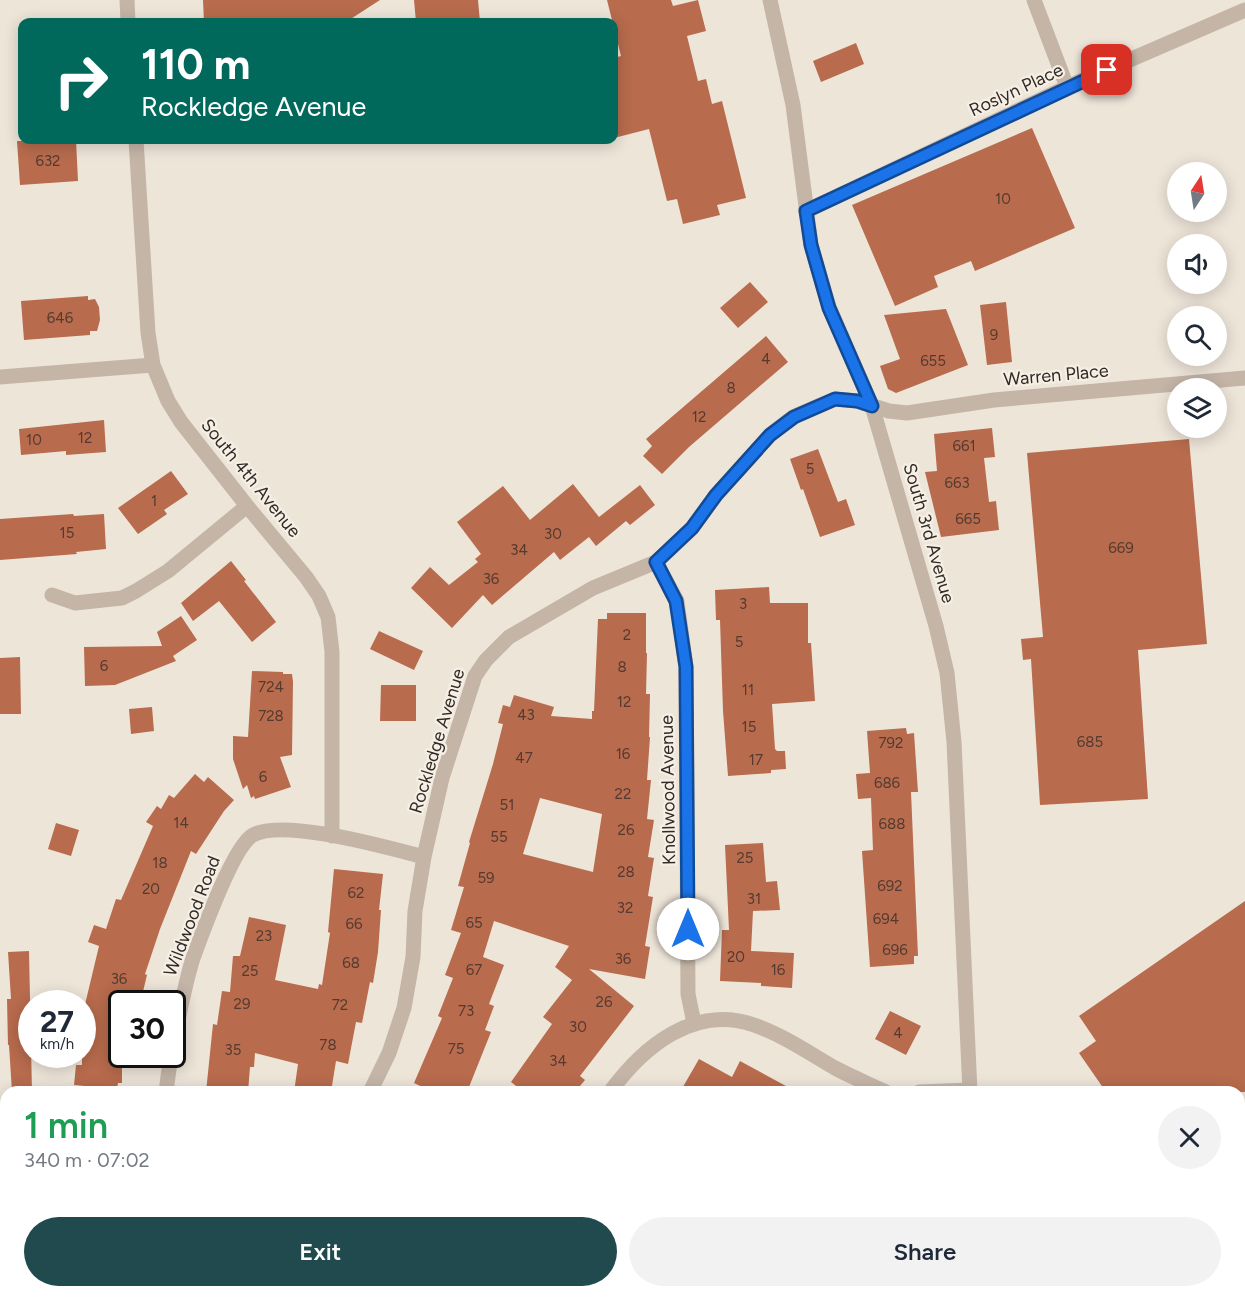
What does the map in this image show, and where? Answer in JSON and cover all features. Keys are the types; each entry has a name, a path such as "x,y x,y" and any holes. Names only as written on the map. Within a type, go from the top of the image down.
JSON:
{"street":[{"path":"127,0 128,18"},
{"name":"South 3rd Avenue","path":"771,0 793,105 811,245 829,308 872,406 936,626 946,673 954,742 970,1086"},
{"path":"1034,0 1067,87"},
{"name":"Roslyn Place","path":"806,211 1067,87 1245,10"},
{"name":"South 4th Avenue","path":"136,144 148,333 153,365 168,401 181,422 306,577 319,596 328,616 332,651 332,836"},
{"path":"0,377 153,365"},
{"name":"Warren Place","path":"872,406 908,413 994,400 1245,378"},
{"name":"Rockledge Avenue","path":"373,1086 389,1053 404,1008 413,957 415,911 424,857 442,778 475,676 486,660 509,637 593,588 656,562 692,528 716,495 770,435 794,417 835,399 857,401 872,406"},
{"path":"52,595 75,603 122,598 168,572 247,506"},
{"name":"Knollwood Avenue","path":"656,562 676,601 686,667 688,994 694,1023"},
{"name":"Wildwood Road","path":"186,990 193,959 223,882 243,843 252,835 267,830 296,830 424,857"},
{"path":"614,1086 651,1048 668,1035 694,1023 719,1020 753,1024 873,1086"},
{"path":"167,1086 169,1068"}],"building":[{"path":"203,0 380,0 352,18 204,18"},
{"path":"414,0 478,0 480,18 416,18"},
{"path":"607,0 671,0 673,6 698,0 706,31 687,36 698,81 706,79 712,104 722,101 746,198 717,205 720,215 683,224 677,199 667,201 649,129 618,137 618,57 621,56 618,44 618,18 612,18"},
{"path":"856,43 864,64 821,82 813,61"},
{"path":"1032,128 1075,228 975,271 971,261 934,276 938,287 895,306 852,205"},
{"path":"17,141 18,144 76,144 78,181 20,185"},
{"path":"750,282 768,302 738,328 720,308"},
{"path":"88,296 88,300 95,299 99,307 100,320 97,331 90,331 90,335 24,340 21,301"},
{"path":"1006,302 1012,362 987,365 980,305"},
{"path":"946,309 968,365 896,393 888,389 880,366 900,359 884,315"},
{"path":"766,336 788,362 689,447 662,474 643,456 652,446 646,439"},
{"path":"104,420 106,452 66,455 66,451 21,455 19,429"},
{"path":"992,428 995,457 984,458 989,502 996,501 999,530 941,537 925,472 937,471 934,434"},
{"path":"1189,439 1207,644 1138,650 1148,799 1040,805 1031,659 1023,660 1021,639 1043,637 1027,453"},
{"path":"818,449 838,502 846,499 855,525 820,537 790,459"},
{"path":"171,471 188,494 164,510 167,514 138,534 118,508"},
{"path":"573,484 599,517 640,485 655,505 630,525 626,521 596,546 589,537 560,560 554,552 492,605 483,595 452,628 411,588 430,567 449,585 478,562 475,559 481,554 457,522 503,486 530,520"},
{"path":"73,514 74,516 104,514 106,549 76,552 77,554 0,560 0,519"},
{"path":"231,561 276,622 252,642 219,601 193,621 181,603"},
{"path":"769,587 770,603 808,603 808,643 811,643 815,701 772,704 775,749 785,751 786,769 771,770 771,773 728,776 720,620 716,620 715,590"},
{"path":"607,613 646,613 646,694 650,694 647,780 651,780 647,819 654,820 648,857 654,858 648,896 653,897 645,946 650,947 645,979 589,969 634,1006 580,1076 585,1080 580,1086 516,1086 511,1082 552,1024 543,1017 572,980 555,967 569,946 494,921 483,957 504,965 489,1004 494,1006 485,1030 491,1032 469,1086 420,1086 414,1083 442,1018 438,1016 453,978 445,975 461,933 451,930 464,887 458,886 503,724 498,723 503,705 510,707 514,695 554,707 551,716 592,719 598,619 607,619","holes":["540,798 602,814 593,872 523,854"]},
{"path":"181,616 197,640 173,656 176,661 115,685 85,686 84,647 162,646 157,632"},
{"path":"379,631 423,651 414,670 370,649"},
{"path":"20,657 21,714 0,714 0,658"},
{"path":"252,671 292,674 293,682 292,755 280,757 291,787 255,799 254,796 251,798 247,785 243,789 233,759 233,736 248,737"},
{"path":"381,685 416,685 416,721 380,721"},
{"path":"152,707 154,731 131,734 129,709"},
{"path":"906,728 907,734 914,733 918,792 911,792 918,956 914,956 914,964 870,967 862,851 873,850 871,798 858,799 856,774 870,773 867,731"},
{"path":"195,774 204,782 208,777 234,800 224,811 196,854 191,851 160,929 145,974 147,975 143,990 108,990 108,1068 122,1068 122,1083 118,1083 118,1086 74,1085 76,1068 96,1068 96,990 88,990 99,946 88,942 94,925 106,929 116,899 121,900 153,826 146,822 157,806 161,809 169,795 174,798"},
{"path":"56,823 79,830 71,856 48,849"},
{"path":"763,843 766,882 777,881 780,910 753,911 751,951 794,953 792,988 761,986 761,983 720,981 722,930 729,930 725,845"},
{"path":"334,869 383,874 378,952 373,983 370,982 362,1023 356,1022 348,1064 336,1061 332,1086 295,1086 298,1064 255,1053 254,1067 250,1067 248,1086 207,1086 213,1024 217,1025 222,991 230,992 233,956 240,956 249,917 286,925 275,980 318,989 319,984 322,985 330,933 328,932"},
{"path":"1245,901 1245,1086 1102,1086 1079,1053 1096,1041 1079,1016"},
{"path":"29,951 30,990 18,990 18,1068 31,1068 32,1086 12,1086 7,999 11,999 8,952"},
{"path":"890,1011 921,1026 906,1055 875,1039"},
{"path":"699,1059 732,1077 740,1061 786,1086 683,1086"}],"route":[{"path":"688,929 686,667 676,601 656,562 692,528 716,495 770,435 794,417 835,399 857,401 872,406 829,308 811,245 806,211 1107,70"}]}
